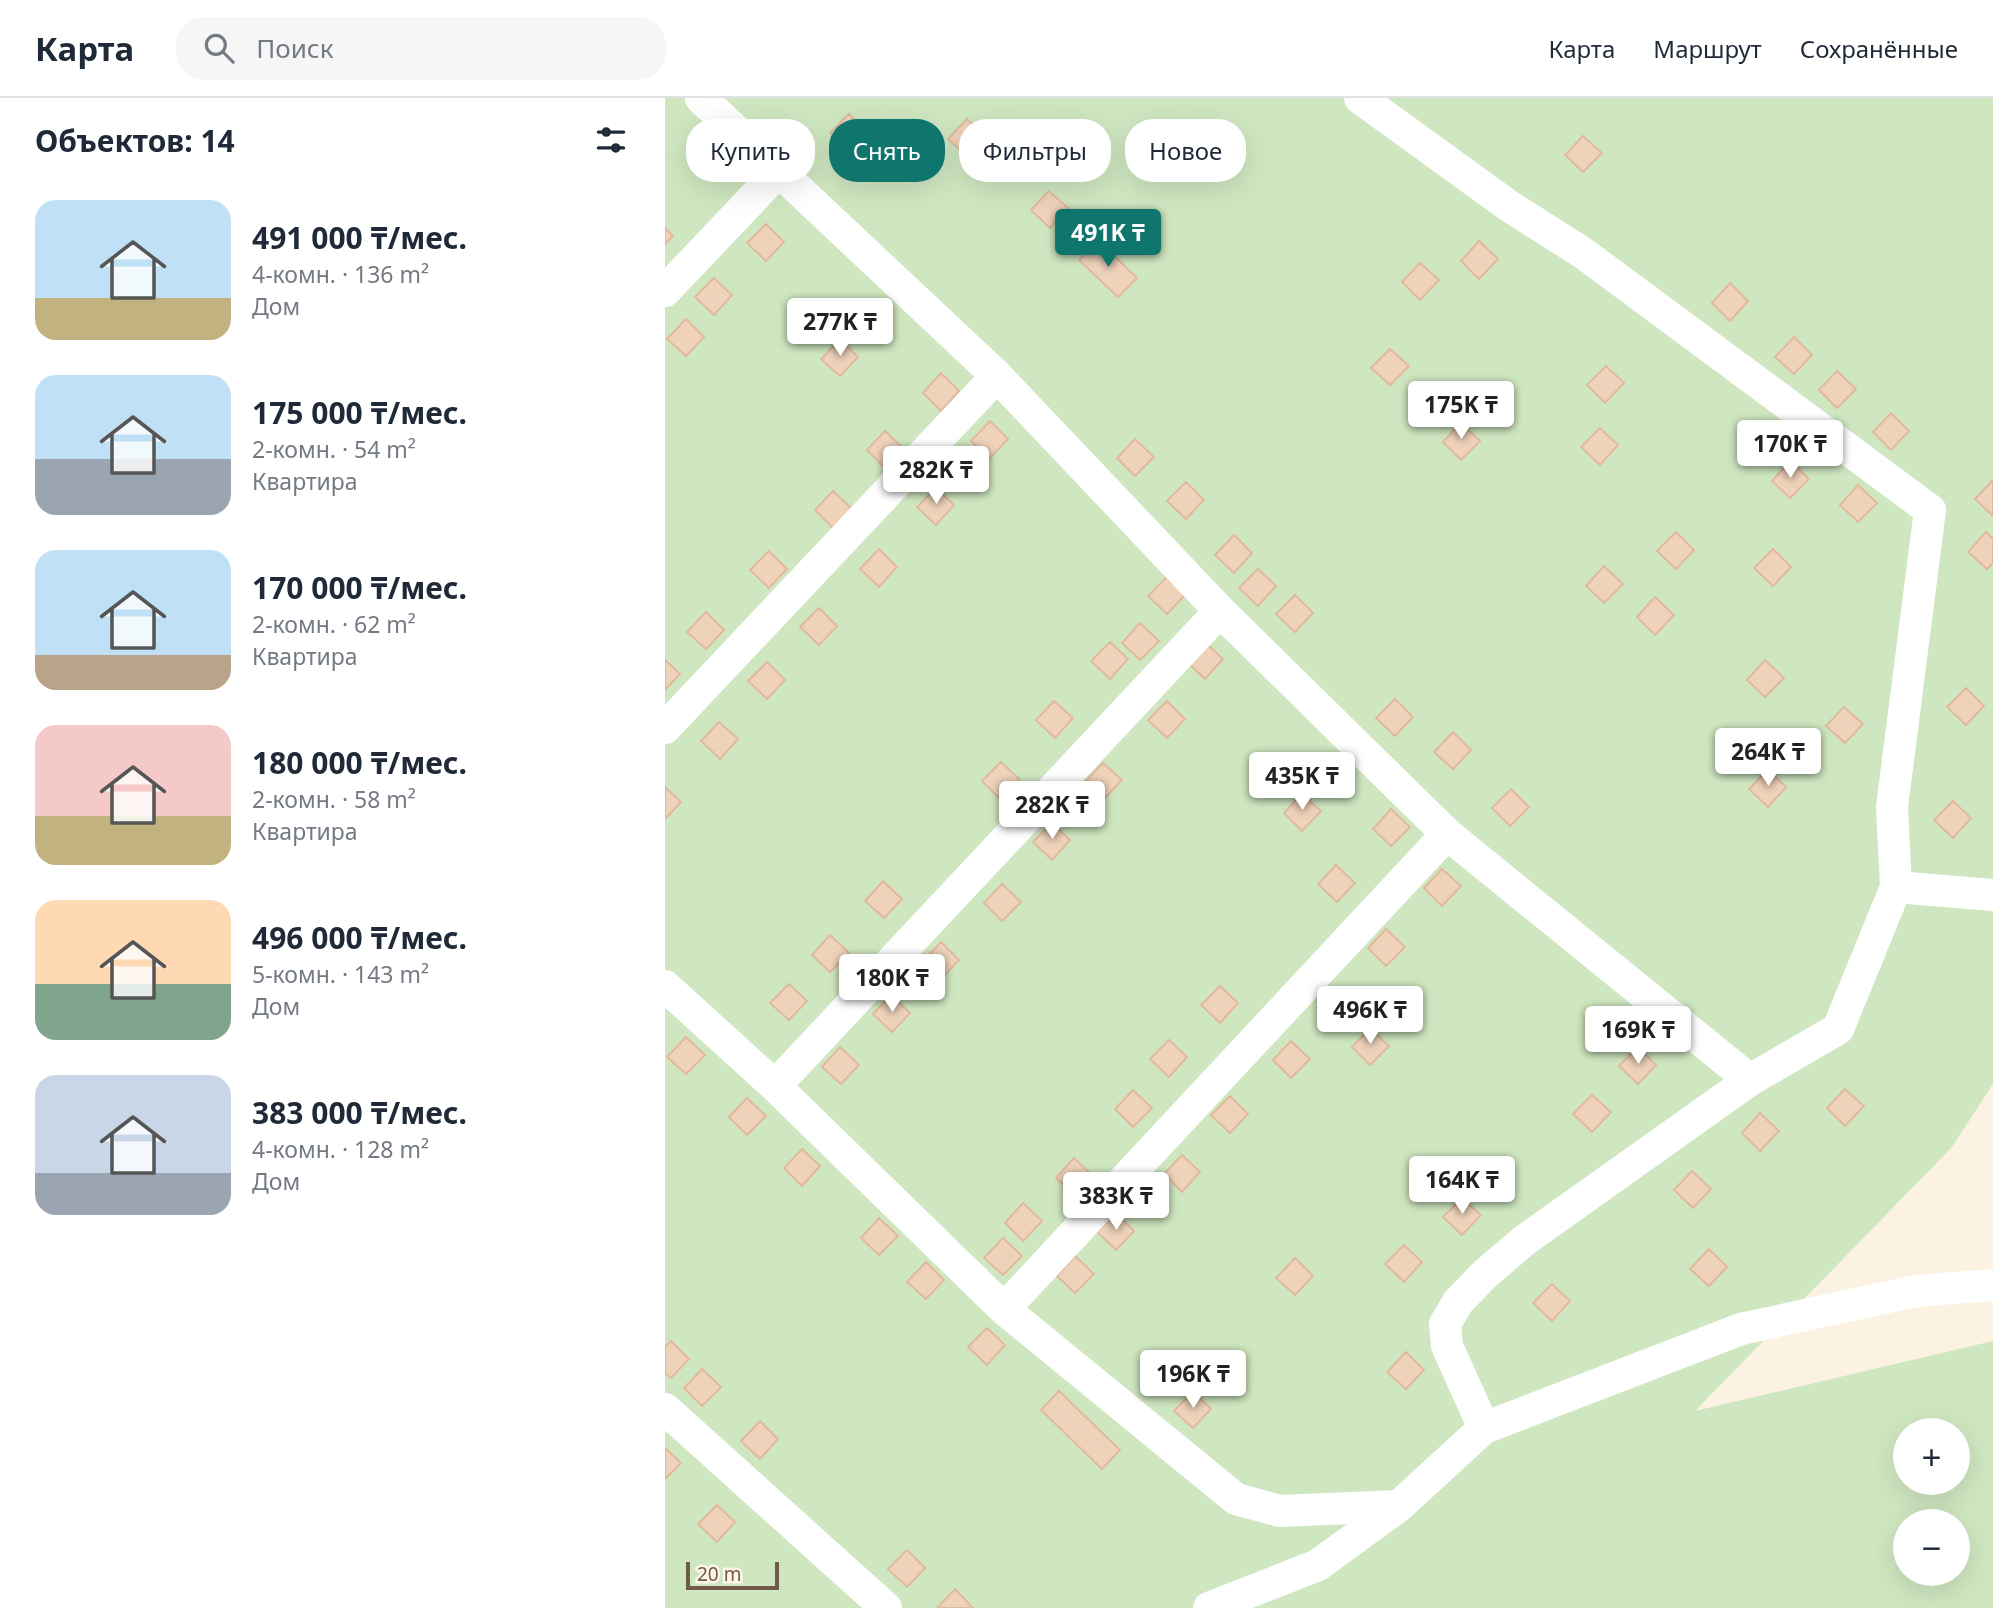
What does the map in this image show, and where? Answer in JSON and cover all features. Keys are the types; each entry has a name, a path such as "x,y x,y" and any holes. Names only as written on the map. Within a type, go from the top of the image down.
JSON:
{"street":[{"path":"701,98 723,119"},
{"path":"1360,98 1509,206 1583,253 1930,510 1892,807 1896,887 1838,1030 1751,1080 1525,1240 1485,1274 1458,1302 1445,1324 1447,1346 1484,1429"},
{"path":"665,290 768,182"},
{"path":"789,182 997,376 1220,611 1447,834 1751,1080"},
{"path":"665,728 997,376"},
{"path":"775,1086 1220,611"},
{"path":"1004,1309 1447,834"},
{"path":"1896,887 1993,895"},
{"path":"665,986 775,1086 1004,1309 1236,1499 1280,1511 1399,1506"},
{"path":"1209,1608 1318,1565 1399,1506 1484,1429 1741,1329 1916,1291 1993,1285"},
{"path":"665,1409 885,1608"}],"green space":[{"path":"665,98 1993,98 1993,1084 1952,1147 1695,1411 1993,1341 1993,1608 665,1608"}],"building":[{"path":"959,127 959,149 948,139"},
{"path":"1583,136 1602,153 1583,172 1565,155"},
{"path":"1049,191 1068,208 1050,228 1031,210"},
{"path":"766,224 784,242 766,261 747,243"},
{"path":"665,228 673,236 665,244"},
{"path":"1098,240 1137,278 1118,297 1079,260"},
{"path":"1479,241 1498,259 1479,279 1461,261"},
{"path":"1420,263 1439,280 1420,300 1402,282"},
{"path":"714,278 732,295 714,315 695,297"},
{"path":"1730,283 1748,301 1730,321 1712,303"},
{"path":"686,319 704,337 686,356 667,339"},
{"path":"1794,337 1812,355 1794,374 1775,357"},
{"path":"840,340 858,357 840,376 821,359"},
{"path":"1390,349 1409,366 1390,385 1371,368"},
{"path":"1606,366 1624,383 1605,403 1587,385"},
{"path":"1837,371 1856,389 1837,408 1819,390"},
{"path":"941,373 959,391 941,411 923,393"},
{"path":"1891,413 1909,431 1891,450 1873,432"},
{"path":"990,421 1008,439 989,459 971,441"},
{"path":"1461,423 1480,441 1461,460 1443,442"},
{"path":"1600,428 1618,445 1600,465 1581,447"},
{"path":"885,431 904,449 885,468 867,450"},
{"path":"1135,439 1154,457 1135,476 1117,458"},
{"path":"1790,461 1809,479 1790,498 1772,481"},
{"path":"1993,480 1993,516 1975,499"},
{"path":"1186,482 1204,500 1186,519 1167,501"},
{"path":"1858,485 1877,503 1858,522 1840,505"},
{"path":"936,488 954,505 936,525 917,507"},
{"path":"833,491 852,509 833,528 815,510"},
{"path":"1676,532 1694,550 1676,569 1657,551"},
{"path":"1986,532 1993,539 1993,563 1987,569 1968,552"},
{"path":"1234,535 1252,553 1234,573 1215,555"},
{"path":"879,549 897,567 879,587 860,569"},
{"path":"1773,549 1791,567 1773,586 1754,568"},
{"path":"769,551 787,569 769,588 750,570"},
{"path":"1604,566 1623,584 1604,603 1586,586"},
{"path":"1258,569 1276,586 1258,606 1239,588"},
{"path":"1167,577 1185,595 1167,614 1148,596"},
{"path":"1295,595 1313,613 1295,632 1276,614"},
{"path":"1655,597 1674,615 1655,635 1637,617"},
{"path":"819,608 837,626 819,645 800,627"},
{"path":"706,612 724,630 706,649 687,632"},
{"path":"1140,623 1159,641 1140,660 1122,643"},
{"path":"1110,642 1128,659 1110,679 1091,661"},
{"path":"1205,642 1223,659 1205,679 1186,661"},
{"path":"665,660 680,674 665,690"},
{"path":"1765,660 1784,678 1765,697 1747,680"},
{"path":"767,662 785,680 767,699 748,681"},
{"path":"1966,688 1984,706 1966,725 1947,707"},
{"path":"1395,699 1413,717 1395,736 1376,718"},
{"path":"1054,701 1073,718 1055,738 1036,720"},
{"path":"1167,701 1185,719 1167,738 1148,720"},
{"path":"1844,707 1863,724 1845,743 1826,726"},
{"path":"719,722 738,739 720,759 701,741"},
{"path":"1453,732 1471,750 1453,769 1434,752"},
{"path":"1001,762 1019,779 1000,799 982,781"},
{"path":"1103,763 1122,780 1103,800 1085,782"},
{"path":"1768,770 1786,787 1768,807 1749,789"},
{"path":"665,787 681,802 665,819"},
{"path":"1511,789 1529,807 1510,826 1492,808"},
{"path":"1302,794 1321,811 1302,831 1284,813"},
{"path":"1953,801 1971,818 1953,838 1934,820"},
{"path":"1391,809 1410,827 1391,846 1373,829"},
{"path":"1052,823 1070,840 1052,860 1033,842"},
{"path":"1336,865 1355,883 1337,902 1318,884"},
{"path":"1442,869 1461,886 1442,906 1424,888"},
{"path":"883,881 902,899 884,918 865,901"},
{"path":"1002,884 1021,902 1002,921 984,903"},
{"path":"1386,929 1405,947 1386,966 1368,948"},
{"path":"830,935 849,953 830,972 812,955"},
{"path":"941,942 959,960 941,979 922,962"},
{"path":"789,984 807,1001 789,1020 770,1003"},
{"path":"1220,986 1238,1003 1220,1023 1201,1005"},
{"path":"1336,988 1355,1006 1336,1025 1317,1008"},
{"path":"891,995 910,1013 892,1032 873,1014"},
{"path":"1370,1028 1389,1046 1370,1065 1352,1047"},
{"path":"686,1037 705,1055 686,1074 667,1057"},
{"path":"1169,1040 1187,1057 1169,1077 1150,1059"},
{"path":"1291,1041 1310,1059 1291,1078 1273,1060"},
{"path":"840,1047 859,1065 841,1084 822,1067"},
{"path":"1638,1047 1656,1065 1638,1084 1619,1066"},
{"path":"1845,1089 1864,1106 1845,1126 1827,1108"},
{"path":"1133,1090 1152,1108 1133,1127 1115,1109"},
{"path":"1592,1095 1611,1112 1592,1132 1573,1114"},
{"path":"1230,1096 1248,1114 1230,1133 1211,1115"},
{"path":"747,1098 766,1116 747,1135 729,1117"},
{"path":"1760,1113 1779,1131 1760,1151 1742,1133"},
{"path":"802,1149 820,1166 802,1186 784,1168"},
{"path":"1182,1155 1200,1172 1182,1192 1164,1174"},
{"path":"1074,1158 1093,1176 1075,1195 1056,1178"},
{"path":"1692,1171 1711,1189 1693,1208 1674,1190"},
{"path":"1462,1198 1481,1215 1462,1235 1443,1217"},
{"path":"1023,1203 1042,1221 1023,1241 1005,1223"},
{"path":"1116,1213 1134,1231 1116,1250 1097,1232"},
{"path":"879,1218 898,1236 879,1255 861,1238"},
{"path":"1003,1238 1022,1256 1003,1275 984,1258"},
{"path":"1404,1245 1422,1262 1404,1282 1385,1264"},
{"path":"1709,1249 1727,1267 1709,1286 1690,1269"},
{"path":"1075,1256 1094,1274 1075,1293 1057,1276"},
{"path":"1295,1258 1313,1276 1295,1295 1276,1278"},
{"path":"926,1262 944,1280 926,1299 907,1282"},
{"path":"1552,1284 1570,1301 1552,1321 1533,1303"},
{"path":"987,1328 1005,1345 987,1365 968,1347"},
{"path":"671,1341 689,1359 671,1378 665,1373 665,1347"},
{"path":"1406,1352 1424,1370 1406,1389 1387,1372"},
{"path":"702,1369 721,1387 702,1406 684,1388"},
{"path":"1059,1391 1120,1450 1102,1469 1041,1410"},
{"path":"1193,1391 1211,1409 1193,1428 1174,1411"},
{"path":"760,1421 778,1439 760,1459 741,1441"},
{"path":"665,1448 681,1463 665,1479"},
{"path":"717,1505 735,1522 717,1542 698,1524"},
{"path":"907,1550 925,1568 907,1587 888,1569"},
{"path":"955,1589 973,1608 937,1608"}]}
